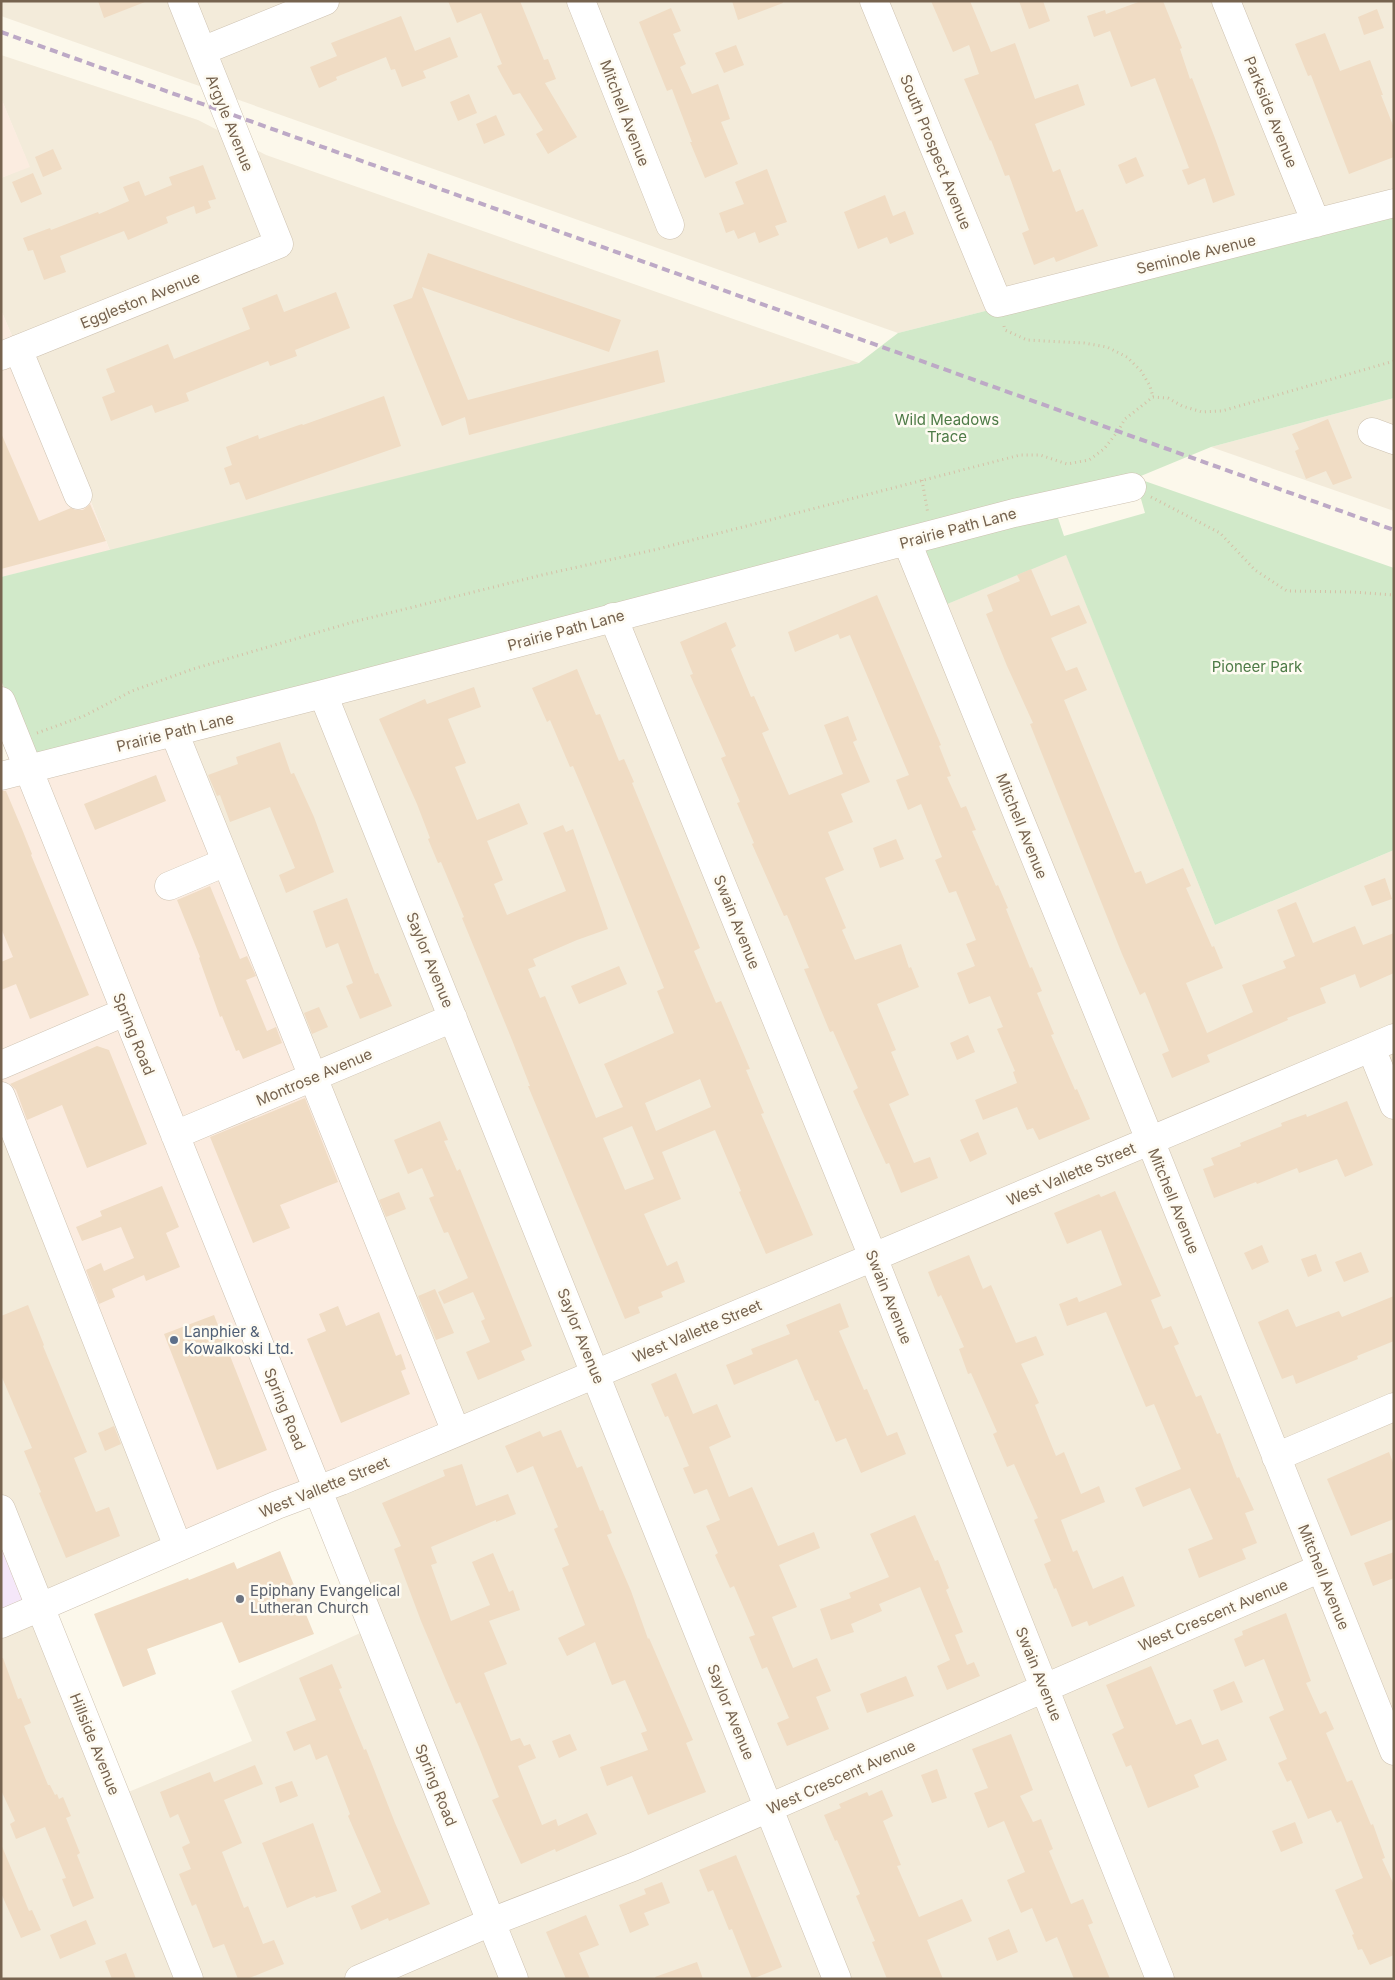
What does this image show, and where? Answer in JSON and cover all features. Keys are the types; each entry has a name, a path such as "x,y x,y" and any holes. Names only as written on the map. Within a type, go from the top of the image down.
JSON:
{"street":[{"name":"Argyle Avenue","path":"182,1 279,244"},
{"path":"202,51 325,1"},
{"name":"Mitchell Avenue","path":"581,1 670,226"},
{"name":"South Prospect Avenue","path":"874,1 998,303"},
{"name":"Parkside Avenue","path":"1226,1 1316,223"},
{"name":"Seminole Avenue","path":"998,303 1394,203"},
{"name":"Eggleston Avenue","path":"9,353 279,244"},
{"path":"9,353 78,494"},
{"name":"Prairie Path Lane","path":"1,776 920,539 1014,513 1132,487"},
{"name":"Mitchell Avenue","path":"920,539 1150,1141 1394,1751"},
{"name":"Swain Avenue","path":"614,617 873,1257 1160,1979"},
{"name":"Saylor Avenue","path":"322,694 837,1979"},
{"name":"Spring Road","path":"1,701 514,1979"},
{"path":"174,732 456,1432"},
{"path":"169,886 226,862"},
{"path":"1,1066 125,1012"},
{"name":"Montrose Avenue","path":"174,1135 453,1018"},
{"path":"1382,1043 1394,1105"},
{"name":"West Vallette Street","path":"1,1624 277,1505 318,1490 596,1374 1382,1043"},
{"path":"1,1096 178,1547"},
{"path":"1276,1457 1394,1407"},
{"name":"Hillside Avenue","path":"1,1509 190,1979"},
{"name":"West Crescent Avenue","path":"359,1979 491,1922 633,1868 1321,1568"}],"path":[{"path":"998,303 1005,330 1027,340 1108,346 1127,357 1141,371 1150,386 1152,397"},
{"path":"32,736 40,731 84,716 132,691 193,670 353,622 542,575 658,549 1020,455 1040,455 1068,464 1089,460 1104,449 1125,418 1152,397 1168,398 1182,406 1202,412 1222,411 1394,361"},
{"path":"920,539 922,480"},
{"path":"1132,487 1220,532 1255,570 1287,591 1394,595"}],"shaded area":[{"path":"1,1 1394,1 1394,208 898,333 1,16"},
{"path":"1,55 198,120 266,155 859,363 110,551 28,338 15,343 1,310 1,178 29,166 1,98"},
{"path":"1,98 30,167 1,178"},
{"path":"1,310 15,343 1,349"},
{"path":"32,350 110,551 1,577 1,362"},
{"path":"1394,398 1394,511 1211,447"},
{"path":"904,549 1142,1137 455,1425 174,741"},
{"path":"1066,554 1215,925 1394,850 1394,1033 1155,1135 945,605"},
{"path":"174,741 455,1425 171,1542 1,1102 1,786"},
{"path":"1394,1045 1394,1729 1160,1143"},
{"path":"1,1102 171,1542 30,1603 109,1800 252,1741 231,1691 367,1630 507,1979 1,1979"},
{"path":"1147,1151 1394,1769 1394,1979 522,1979 326,1492"},
{"path":"1,1530 30,1602 1,1615"}],"green space":[{"name":"Wild Meadows Trace","path":"1394,208 1394,398 1211,447 1136,478 1394,568 1394,850 1215,925 1066,555 945,605 925,552 933,545 1052,515 1058,518 1064,536 1145,513 1135,478 39,778 1,680 1,577 859,363 898,333"}],"building":[{"path":"98,1 145,1 145,2 104,18"},
{"path":"448,1 520,1 544,60 548,59 556,79 545,83 577,137 548,154 536,134 543,130 520,93 513,95 497,66 502,64 481,13 457,23"},
{"path":"732,1 782,1 783,3 738,20"},
{"path":"931,1 970,1 991,52 1015,43 1035,99 1078,84 1085,105 1035,124 1053,172 1060,169 1076,212 1083,209 1098,246 1056,262 1054,257 1034,265 1022,233 1029,230 1009,175 1005,176 964,79 979,74 969,45 953,52"},
{"path":"1019,1 1043,1 1050,21 1029,29"},
{"path":"1141,1 1163,1 1182,48 1180,49 1190,79 1192,78 1235,195 1213,203 1205,178 1188,185 1182,170 1189,168 1155,78 1131,87 1110,31 1094,37 1087,16 1105,10 1106,14"},
{"path":"671,8 681,31 673,34 686,64 680,67 692,94 718,84 730,119 721,122 738,164 705,178 690,142 692,142 672,89 667,91 639,22"},
{"path":"1377,9 1384,28 1364,35 1358,17"},
{"path":"401,16 415,51 450,37 458,57 423,71 426,78 402,87 395,69 391,70 386,57 336,77 337,80 319,88 310,67 337,56 331,43"},
{"path":"1325,33 1340,71 1370,60 1394,128 1394,157 1349,174 1311,75 1308,76 1295,44"},
{"path":"736,45 744,65 724,73 715,53"},
{"path":"469,94 477,113 458,121 450,102"},
{"path":"496,115 505,135 484,144 476,124"},
{"path":"53,149 62,169 43,177 35,157"},
{"path":"1136,157 1144,176 1126,184 1118,165"},
{"path":"203,165 216,199 208,201 211,208 196,214 194,206 166,217 168,223 128,240 124,231 60,256 66,272 44,280 33,250 28,251 23,238 50,228 51,230 98,212 99,214 129,201 123,187 139,181 145,196 172,185 169,177"},
{"path":"767,169 787,222 775,226 779,235 759,243 755,232 738,239 734,230 726,233 719,213 744,204 735,182"},
{"path":"33,173 42,194 21,203 12,182"},
{"path":"885,195 893,216 905,211 914,234 890,244 887,237 858,249 844,212"},
{"path":"428,253 621,320 609,352 422,287 468,400 658,350 665,382 469,435 465,417 442,426 393,305 412,298"},
{"path":"336,292 350,328 295,350 297,356 270,366 268,361 186,393 189,401 155,413 152,405 111,421 102,397 115,392 106,369 168,344 174,359 250,329 242,308 277,294 284,312"},
{"path":"384,396 401,446 246,500 239,482 230,485 224,468 232,465 226,447 258,435 259,439 303,425"},
{"path":"1328,419 1352,478 1333,485 1326,471 1306,479 1295,451 1299,449 1292,434"},
{"path":"1,433 39,521 71,508 83,510 90,504 106,541 1,569"},
{"path":"1031,569 1051,616 1079,605 1087,623 1051,638 1066,671 1077,667 1087,690 1064,700 1135,873 1141,871 1146,884 1183,868 1191,886 1186,888 1223,968 1186,983 1207,1033 1253,1012 1242,985 1286,968 1283,961 1295,956 1277,910 1296,902 1313,943 1355,926 1363,945 1394,933 1394,973 1360,988 1355,974 1320,988 1326,1003 1287,1018 1288,1020 1207,1055 1210,1062 1172,1078 1162,1054 1169,1051 1145,992 1140,995 1122,954 1030,724 1033,723 986,614 993,611 987,595 1020,581 1017,575"},
{"path":"877,595 941,745 939,746 951,776 947,777 961,808 966,806 976,830 972,831 996,886 998,885 1030,968 1032,967 1042,991 1037,993 1054,1034 1051,1035 1090,1119 1039,1140 1033,1128 1027,1130 1017,1107 983,1120 975,1100 1017,1083 1013,1072 1015,1071 997,1029 1003,1027 990,996 969,1004 957,973 975,966 966,944 976,940 956,891 949,893 935,860 942,857 921,804 908,810 896,780 909,775 850,635 840,639 838,634 795,652 788,632"},
{"path":"726,622 736,646 731,649 751,697 754,696 769,730 762,733 789,795 843,774 824,725 848,716 857,740 853,742 870,782 841,794 853,822 828,832 844,870 825,878 846,928 842,930 855,960 901,944 909,968 911,967 919,987 877,1004 896,1050 891,1052 909,1095 889,1104 914,1163 930,1157 938,1178 901,1193 889,1163 886,1164 853,1091 858,1088 833,1031 830,1032 804,969 809,968 787,915 784,916 752,844 754,843 737,803 740,802 721,758 726,756 690,675 693,674 680,642"},
{"path":"577,669 596,715 600,714 619,761 624,759 634,782 632,783 700,948 694,951 716,1003 721,1001 750,1069 746,1070 764,1113 761,1114 813,1235 766,1254 715,1130 662,1152 681,1199 644,1214 667,1266 677,1261 685,1282 661,1292 663,1297 638,1307 640,1313 625,1319 528,1086 530,1086 462,918 464,917 441,862 438,863 417,804 379,719 425,699 427,704 474,687 481,707 448,719 466,763 455,767 477,820 519,803 528,824 487,841 503,880 494,884 507,915 566,891 543,833 563,825 566,832 573,829 608,929 533,959 536,966 528,969 540,998 545,996 596,1118 623,1107 604,1064 674,1033 657,991 664,988 595,818 573,766 570,767 550,720 547,722 532,688","holes":["700,1079 711,1107 656,1131 645,1103","632,1126 654,1179 625,1190 603,1138"]},
{"path":"280,742 291,774 294,773 314,817 334,872 286,893 279,875 295,868 270,807 230,822 220,795 217,796 208,775 238,764 236,757"},
{"path":"156,775 166,801 95,830 84,804"},
{"path":"1,791 6,791 89,995 30,1019 16,984 1,990 1,962 13,957 1,928"},
{"path":"896,839 904,859 880,868 873,848"},
{"path":"1385,878 1392,899 1372,906 1364,886"},
{"path":"210,886 240,959 247,956 256,976 246,980 267,1031 276,1027 282,1043 243,1059 239,1050 236,1051 222,1016 220,1017 200,957 177,900"},
{"path":"347,898 375,974 378,973 392,1006 360,1019 346,986 353,983 338,943 326,948 313,911"},
{"path":"619,966 627,984 579,1004 571,986"},
{"path":"319,1007 328,1027 312,1034 304,1013"},
{"path":"968,1035 975,1052 957,1060 950,1043"},
{"path":"97,1046 109,1050 147,1144 87,1168 62,1105 27,1120 16,1090 10,1084"},
{"path":"305,1098 338,1182 280,1205 290,1228 253,1243 210,1137"},
{"path":"1347,1101 1373,1165 1345,1177 1337,1159 1299,1173 1297,1168 1214,1198 1203,1169 1214,1165 1211,1158 1241,1146 1240,1143 1282,1126 1281,1123 1306,1114 1307,1117"},
{"path":"440,1121 448,1140 444,1141 457,1171 460,1169 532,1346 521,1351 525,1360 478,1380 466,1352 490,1342 481,1321 485,1319 473,1292 444,1304 438,1292 468,1278 448,1232 444,1233 429,1198 434,1196 422,1168 408,1174 394,1140"},
{"path":"978,1132 987,1154 970,1162 960,1140"},
{"path":"162,1186 179,1227 166,1233 180,1267 146,1281 144,1275 112,1289 115,1297 99,1304 86,1270 101,1263 104,1271 134,1258 121,1227 82,1241 76,1227 102,1216 100,1211"},
{"path":"1115,1191 1161,1296 1151,1300 1163,1329 1171,1326 1179,1344 1174,1346 1196,1397 1201,1395 1217,1434 1220,1433 1237,1478 1239,1477 1254,1510 1245,1513 1257,1543 1242,1549 1246,1559 1199,1578 1188,1549 1213,1539 1190,1488 1143,1507 1135,1488 1181,1469 1154,1404 1146,1407 1106,1312 1067,1326 1059,1304 1077,1297 1079,1302 1122,1285 1101,1230 1067,1244 1054,1213 1099,1194 1101,1197"},
{"path":"399,1192 406,1209 386,1217 379,1200"},
{"path":"1262,1245 1269,1262 1252,1270 1244,1253"},
{"path":"1361,1252 1369,1272 1344,1282 1335,1262"},
{"path":"1316,1254 1322,1271 1308,1277 1301,1259"},
{"path":"969,1255 983,1289 991,1285 1016,1343 1036,1336 1044,1355 1021,1364 1039,1403 1035,1405 1056,1456 1064,1452 1081,1494 1099,1486 1105,1502 1061,1520 1073,1552 1077,1550 1093,1589 1123,1576 1135,1606 1089,1626 1087,1621 1072,1627 1056,1588 1054,1589 1044,1564 1051,1561 1034,1520 1038,1518 1014,1464 1007,1467 993,1434 997,1432 971,1373 968,1374 959,1349 964,1347 941,1295 938,1297 928,1272"},
{"path":"435,1289 454,1333 436,1340 418,1296"},
{"path":"1394,1296 1394,1341 1357,1356 1358,1359 1296,1384 1293,1375 1282,1379 1258,1322 1288,1309 1296,1327 1339,1311 1342,1317"},
{"path":"840,1303 849,1327 839,1331 864,1390 867,1389 887,1436 897,1432 906,1454 861,1473 846,1438 836,1442 818,1400 815,1401 797,1359 734,1385 726,1365 753,1354 751,1349 790,1334 786,1325"},
{"path":"28,1305 87,1452 74,1458 96,1512 109,1507 120,1536 66,1558 24,1451 32,1448 1,1375 1,1316"},
{"path":"338,1306 346,1326 379,1312 396,1356 401,1354 406,1369 401,1371 410,1394 341,1423 307,1339 326,1331 319,1314"},
{"path":"214,1315 267,1450 217,1470 164,1334"},
{"path":"676,1373 693,1414 717,1404 731,1437 709,1447 729,1497 752,1487 778,1546 814,1532 820,1548 779,1565 797,1607 772,1617 793,1668 817,1658 831,1691 816,1697 829,1729 787,1746 777,1723 789,1718 767,1667 762,1669 749,1637 755,1635 734,1586 730,1588 715,1555 718,1553 706,1526 720,1520 707,1489 694,1494 683,1468 689,1466 668,1416 665,1417 651,1384"},
{"path":"114,1426 121,1444 105,1451 98,1433"},
{"path":"561,1430 577,1468 582,1466 600,1511 603,1510 612,1533 607,1535 631,1591 648,1639 693,1740 686,1743 706,1792 648,1815 632,1776 607,1786 600,1767 648,1750 641,1733 647,1731 625,1680 612,1685 595,1642 567,1656 558,1638 585,1625 562,1568 569,1565 554,1529 558,1527 533,1466 517,1473 505,1446 540,1431 543,1437"},
{"path":"1389,1452 1394,1465 1394,1519 1351,1536 1327,1479"},
{"path":"462,1464 476,1506 508,1494 516,1514 496,1522 496,1520 431,1547 437,1563 431,1565 451,1621 490,1605 472,1562 493,1553 509,1592 513,1590 520,1610 489,1621 507,1664 484,1673 511,1741 520,1738 524,1746 530,1744 536,1758 518,1766 542,1825 556,1819 558,1826 587,1813 597,1834 556,1852 555,1849 521,1864 492,1800 499,1797 479,1747 460,1702 456,1704 421,1621 394,1549 401,1546 382,1503 445,1476 443,1470"},
{"path":"915,1515 935,1561 938,1560 949,1588 946,1590 963,1632 955,1635 967,1665 974,1662 980,1676 947,1690 937,1666 950,1660 920,1587 879,1604 882,1611 851,1624 854,1632 831,1640 820,1609 851,1598 849,1593 889,1577 870,1534"},
{"path":"280,1551 314,1634 239,1663 222,1622 147,1649 156,1674 123,1687 94,1614 234,1562 237,1569"},
{"path":"1394,1552 1394,1578 1373,1586 1364,1563"},
{"path":"1286,1613 1311,1681 1306,1683 1320,1714 1326,1711 1334,1729 1326,1733 1347,1782 1352,1780 1371,1825 1373,1824 1385,1858 1382,1859 1394,1885 1394,1955 1370,1965 1362,1949 1358,1950 1352,1935 1354,1934 1335,1890 1363,1878 1341,1821 1337,1823 1331,1810 1308,1819 1291,1780 1287,1782 1278,1763 1287,1759 1269,1717 1284,1710 1264,1659 1245,1667 1234,1639 1243,1635 1242,1631"},
{"path":"1,1658 3,1658 18,1699 21,1698 31,1723 24,1726 48,1785 50,1785 59,1799 63,1797 71,1816 66,1818 80,1853 77,1855 94,1898 73,1907 62,1879 66,1878 45,1827 16,1839 10,1824 15,1821 1,1790"},
{"path":"332,1664 342,1688 339,1689 430,1904 389,1921 388,1918 361,1930 351,1906 381,1892 348,1816 350,1814 327,1755 316,1760 310,1744 294,1751 286,1732 316,1720 299,1678"},
{"path":"1151,1666 1176,1725 1191,1719 1202,1745 1218,1739 1227,1760 1194,1775 1199,1787 1148,1808 1131,1765 1126,1767 1112,1734 1124,1728 1106,1685"},
{"path":"906,1676 914,1696 867,1713 860,1694"},
{"path":"1234,1681 1243,1702 1221,1711 1213,1690"},
{"path":"570,1734 577,1750 559,1758 552,1741"},
{"path":"1011,1734 1033,1790 1020,1796 1033,1822 1041,1819 1053,1849 1049,1851 1071,1904 1083,1899 1093,1923 1088,1925 1110,1979 1074,1979 1057,1937 1046,1942 1032,1908 1021,1913 1007,1880 1025,1872 1004,1821 988,1828 974,1793 988,1788 972,1749"},
{"path":"255,1765 263,1784 224,1800 242,1843 222,1852 244,1908 248,1906 263,1944 274,1940 284,1964 247,1979 238,1979 224,1944 213,1948 196,1904 192,1906 179,1874 191,1869 182,1847 190,1843 178,1814 170,1818 160,1792 210,1772 214,1782"},
{"path":"937,1769 947,1798 932,1803 921,1775"},
{"path":"292,1781 298,1796 280,1803 275,1787"},
{"path":"882,1790 893,1816 883,1821 901,1865 897,1866 919,1917 962,1899 972,1921 927,1940 943,1979 887,1979 872,1942 875,1941 856,1896 860,1894 824,1815 841,1808 839,1804 867,1792 869,1796"},
{"path":"1295,1822 1303,1843 1281,1852 1272,1831"},
{"path":"313,1823 337,1891 316,1898 315,1896 287,1908 262,1843"},
{"path":"1,1844 29,1911 32,1910 41,1930 21,1938 1,1893"},
{"path":"736,1855 782,1967 752,1979 732,1929 729,1930 713,1890 708,1892 699,1870"},
{"path":"662,1882 670,1903 644,1913 649,1925 630,1933 619,1905 646,1894 644,1889"},
{"path":"586,1915 599,1945 579,1953 590,1979 566,1979 546,1932"},
{"path":"86,1920 96,1944 60,1959 50,1935"},
{"path":"1009,1929 1018,1952 997,1961 988,1938"},
{"path":"126,1953 136,1979 112,1979 105,1961"},
{"path":"697,1962 703,1979 656,1979 655,1977"}],"railway":[{"path":"1,32 1394,530"}],"place":[{"name":"Lanphier & Kowalkoski Ltd.","path":"174,1340"},
{"name":"Epiphany Evangelical Lutheran Church","path":"240,1599"}],"park label":[{"name":"Pioneer Park","path":"1257,666"}]}
